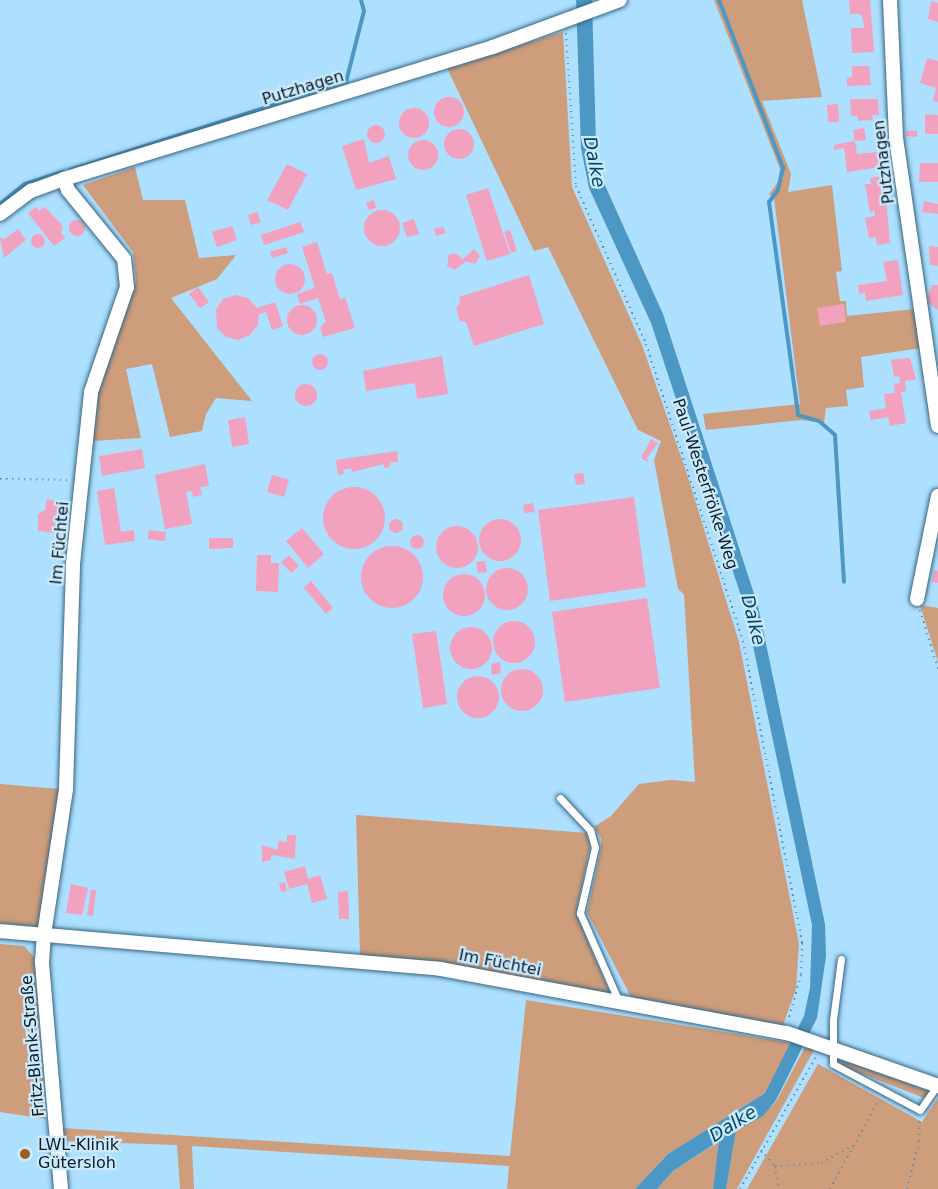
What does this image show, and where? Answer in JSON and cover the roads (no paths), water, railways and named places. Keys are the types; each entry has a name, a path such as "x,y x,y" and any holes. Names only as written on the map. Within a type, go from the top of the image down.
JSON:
{"street":[{"name":"Putzhagen","path":"0,214 31,191 64,179 568,20 620,0"},
{"name":"Putzhagen","path":"890,0 896,138 938,426"},
{"name":"Im Füchtei","path":"44,935 66,789 74,564 91,392 128,287 124,259 68,190 64,179"},
{"path":"917,599 938,496"},
{"name":"Im Füchtei","path":"0,931 440,969 786,1032 938,1086"},
{"name":"Fritz-Blank-Straße","path":"44,935 42,962 61,1189"}],"lane":[{"path":"560,798 590,830 595,847 580,913 619,993 619,1002"},
{"path":"841,958 832,1020 825,1045 833,1064 920,1110 938,1086"}],"water":[{"name":"Dalke","path":"576,0 592,0 596,145 603,181 663,314 758,606 825,924 826,956 817,1018 776,1100 763,1116 736,1131 726,1189 713,1189 719,1141 673,1171 657,1189 635,1189 668,1154 765,1093 804,1016 810,988 812,925 745,608 651,323 589,188 581,148"}],"waterway":[{"path":"70,170 346,82 364,11 361,0"},
{"path":"719,0 783,168 778,190 769,202 798,415 819,421 835,435 844,582"},
{"path":"0,204 25,184 63,172"}],"place":[{"name":"LWL-Klinik Gütersloh","path":"25,1154"}]}
